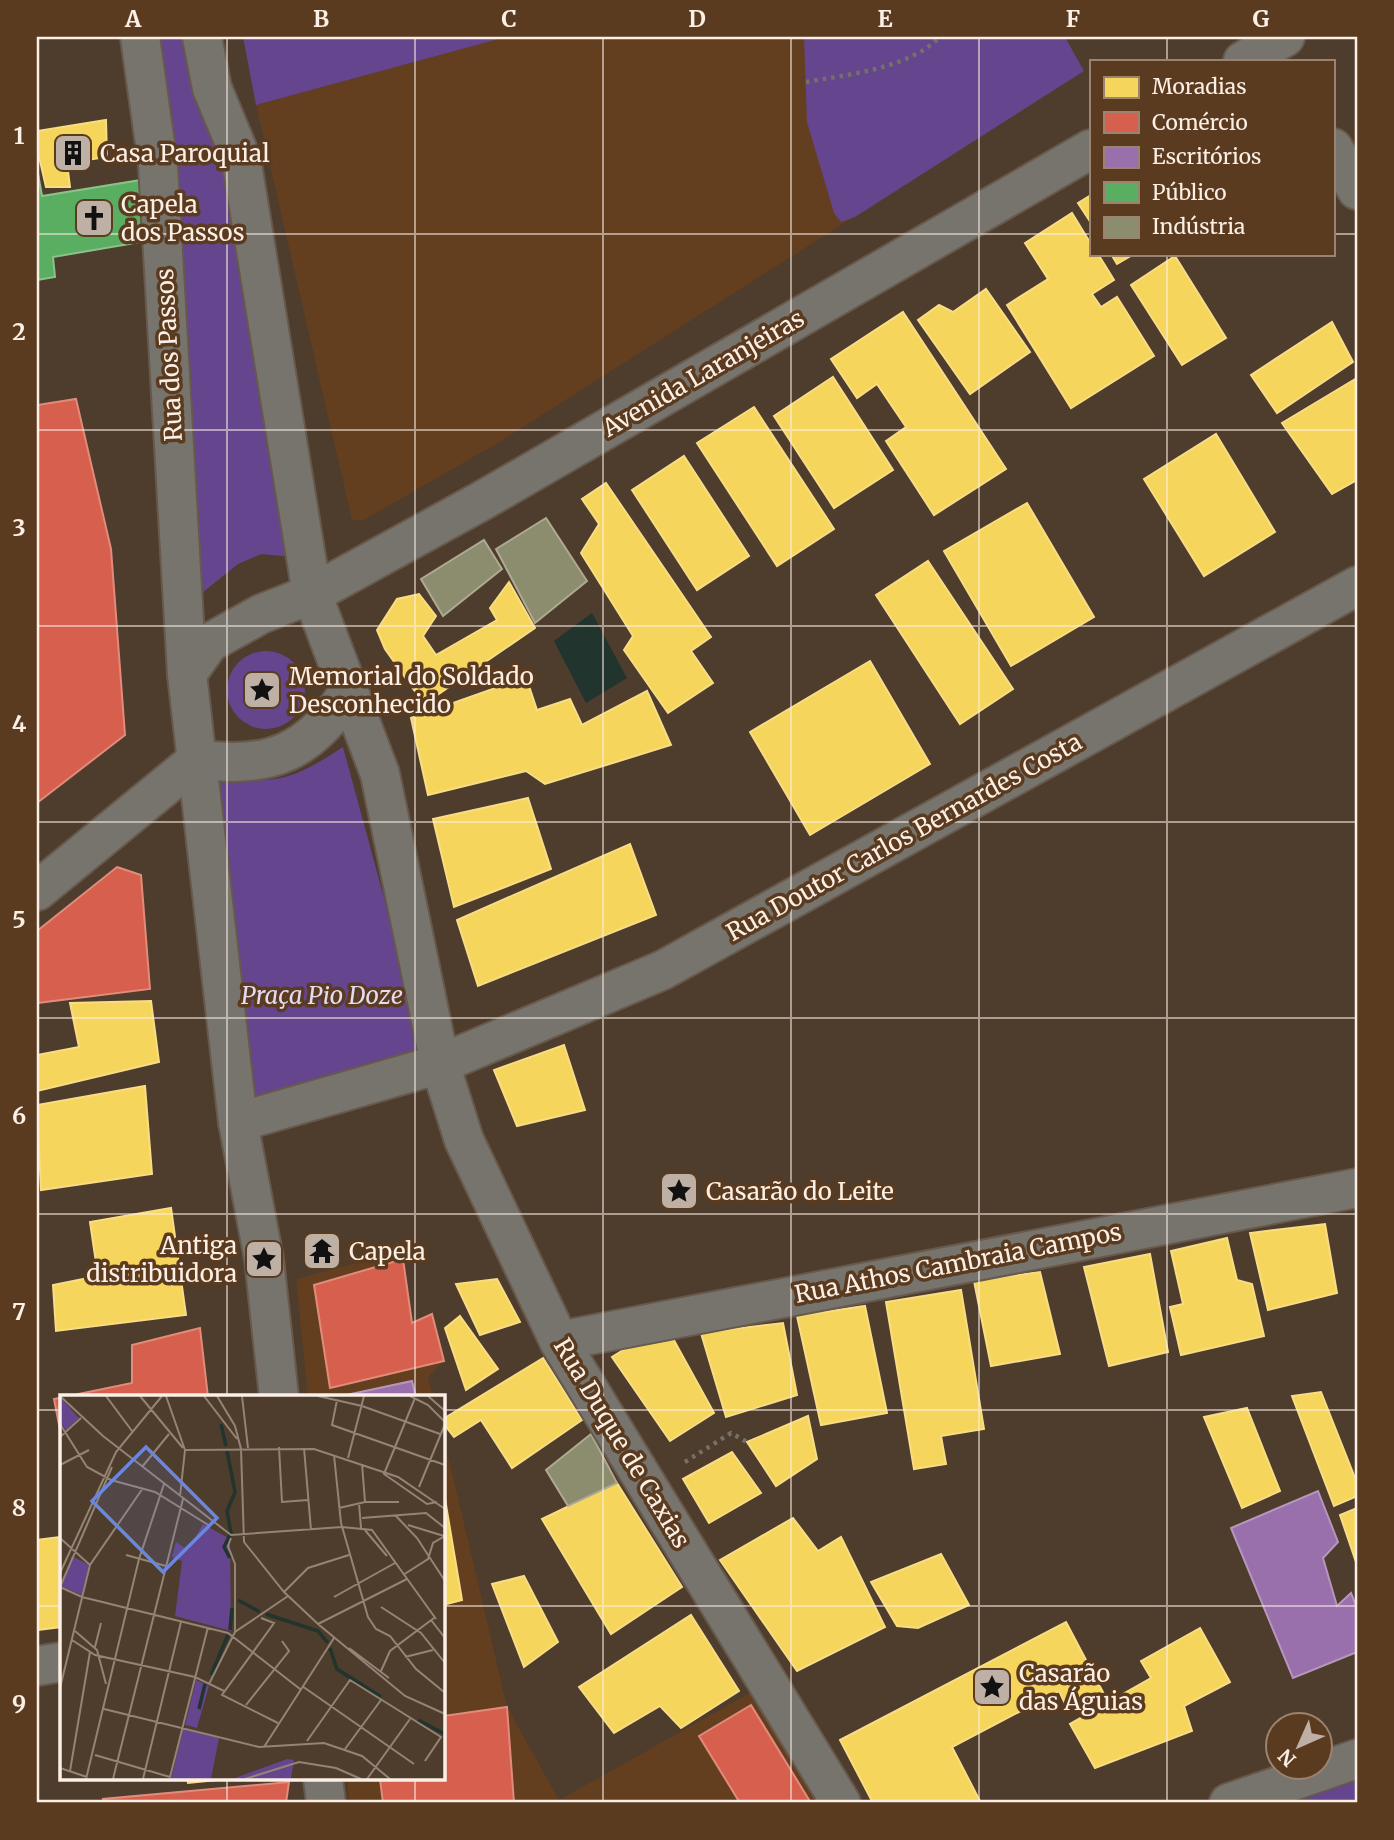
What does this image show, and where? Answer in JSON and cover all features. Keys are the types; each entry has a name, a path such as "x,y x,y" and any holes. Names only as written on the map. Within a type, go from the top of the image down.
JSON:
{"street":[{"name":"Rua dos Passos","path":"139,37 158,165 187,674"},
{"path":"202,37 212,88 241,158 312,594 380,774 440,1064 238,1122"},
{"name":"Avenida Laranjeiras","path":"312,594 485,499 1090,150"},
{"path":"1334,150 1357,190"},
{"name":"Rua Doutor Carlos Bernardes Costa","path":"440,1064 663,970 1357,586"},
{"path":"279,1395 264,1259 238,1122 187,674 209,643 261,614 312,594"},
{"path":"37,891 198,759 230,764 280,757 333,716 349,691"},
{"name":"Rua Duque de Caxias","path":"440,1064 464,1140 559,1341 841,1803"},
{"name":"Rua Athos Cambraia Campos","path":"559,1341 1357,1188"},
{"path":"37,1665 60,1662"},
{"path":"1229,1803 1357,1759"},
{"path":"323,1780 326,1803"}],"path":[{"path":"806,82 885,65 927,49 940,37"},
{"path":"648,1486 731,1433 747,1442"}],"shaded area":[{"path":"506,37 1065,37 1084,71 496,444 364,520 352,520 256,105"},
{"path":"401,1251 412,1322 432,1314 444,1361 428,1377 432,1395 308,1395 296,1279"},
{"path":"444,1438 507,1707 559,1800 755,1690 824,1803 349,1803 347,1780 444,1780"}],"green space":[{"path":"144,37 196,37 231,151 293,557 261,554 238,564 192,601"},
{"path":"243,37 506,37 256,105"},
{"path":"804,37 1065,37 1084,71 855,217 841,222 834,213 807,122"},
{"path":"266,651 281,654 294,662 302,675 305,690 302,705 294,718 281,726 266,729 251,726 238,718 230,705 227,690 230,675 238,662 251,654"},
{"name":"Praça Pio Doze","path":"343,747 427,1056 247,1107 216,770 252,779 282,778 311,766"},
{"path":"1357,1760 1357,1803 1239,1803 1302,1780 1334,1780 1334,1768"}],"water":[{"path":"592,613 627,678 586,703 554,641"}],"building: Moradias":[{"name":"Casa Paroquial","path":"106,120 107,157 67,163 70,187 46,187 37,148 37,131"},
{"path":"1090,196 1090,221 1078,203"},
{"path":"1072,213 1090,242 1090,256 1099,256 1114,280 1092,294 1101,307 1117,297 1154,356 1071,408 1007,305 1048,279 1025,243"},
{"path":"1112,256 1131,256 1117,264"},
{"path":"1175,256 1226,338 1182,365 1131,285"},
{"path":"986,289 1030,352 970,394 918,320 939,305 953,312"},
{"path":"903,312 1006,469 934,515 886,441 906,427 877,384 857,398 831,359"},
{"path":"1332,322 1353,362 1277,413 1251,375"},
{"path":"833,377 893,470 834,508 774,416"},
{"path":"1357,378 1357,480 1332,494 1282,423"},
{"path":"754,407 834,529 777,566 697,443"},
{"path":"1216,434 1275,532 1204,576 1144,479"},
{"path":"684,456 749,556 697,590 632,490"},
{"path":"606,483 711,637 691,651 713,683 668,713 624,650 633,636 581,553 599,524 582,499"},
{"path":"1027,503 1094,617 1011,666 944,551"},
{"path":"928,561 1013,689 960,724 876,595"},
{"path":"509,582 535,628 424,704 385,649 377,630 397,599 419,594 436,616 423,636 436,655 497,620 490,608"},
{"path":"870,661 930,764 810,835 750,732"},
{"path":"526,677 537,710 570,699 582,725 647,691 671,745 545,784 526,771 428,795 411,718"},
{"path":"528,798 551,869 454,907 433,819"},
{"path":"630,844 656,915 478,986 457,920"},
{"path":"151,1001 159,1062 37,1091 37,1055 79,1047 70,1003"},
{"path":"564,1045 585,1110 517,1126 494,1070"},
{"path":"145,1086 152,1174 41,1190 37,1105"},
{"path":"171,1208 186,1315 56,1331 53,1285 98,1276 90,1222"},
{"path":"1325,1224 1337,1293 1268,1310 1250,1233"},
{"path":"1227,1238 1237,1280 1252,1284 1264,1336 1181,1355 1170,1307 1183,1304 1171,1251"},
{"path":"1150,1254 1168,1352 1109,1366 1084,1267"},
{"path":"1040,1272 1060,1354 991,1366 974,1281"},
{"path":"497,1279 520,1322 480,1335 456,1284"},
{"path":"961,1290 984,1429 941,1436 946,1464 914,1469 886,1302"},
{"path":"865,1306 887,1413 821,1425 797,1316"},
{"path":"460,1316 498,1369 466,1390 445,1328"},
{"path":"783,1323 797,1395 726,1417 701,1333"},
{"path":"665,1324 714,1413 670,1441 612,1357"},
{"path":"543,1358 582,1420 512,1468 481,1420 454,1437 444,1424 444,1418"},
{"path":"1321,1392 1357,1483 1357,1496 1334,1506 1292,1396"},
{"path":"1247,1408 1280,1491 1242,1508 1204,1417"},
{"path":"808,1416 817,1459 776,1486 747,1442"},
{"path":"732,1452 761,1493 709,1523 683,1479"},
{"path":"617,1483 682,1587 611,1634 542,1519"},
{"path":"444,1493 462,1600 444,1605"},
{"path":"1357,1508 1357,1565 1340,1515"},
{"path":"793,1518 818,1551 841,1537 885,1627 797,1671 720,1560"},
{"path":"60,1537 60,1627 37,1630 37,1540"},
{"path":"941,1554 969,1605 918,1628 897,1626 871,1582"},
{"path":"524,1576 558,1642 524,1667 492,1584"},
{"path":"691,1615 739,1691 681,1728 660,1706 614,1733 579,1687"},
{"path":"1066,1622 1104,1694 1069,1712 1059,1691 952,1747 981,1803 873,1803 840,1740"},
{"path":"1200,1628 1230,1682 1184,1706 1192,1731 1095,1768 1070,1724 1151,1678 1141,1661"},
{"path":"187,1780 218,1780 188,1783"}],"building: Comércio":[{"path":"76,399 111,549 125,735 37,803 37,405"},
{"path":"117,867 141,875 150,989 37,1003 37,931"},
{"path":"403,1259 412,1323 432,1314 444,1361 330,1388 314,1285"},
{"path":"200,1328 208,1395 74,1395 132,1383 132,1345"},
{"path":"60,1398 60,1430 54,1399"},
{"path":"751,1705 811,1803 740,1803 699,1736"},
{"path":"507,1707 514,1803 383,1803 380,1780 444,1780 444,1716"},
{"path":"289,1782 286,1803 104,1803 103,1799"}],"building: Escritórios":[{"path":"412,1381 416,1395 346,1395"},
{"path":"1318,1491 1338,1542 1323,1558 1337,1606 1351,1593 1357,1608 1357,1652 1293,1678 1231,1528"}],"building: Público":[{"name":"Capela dos Passos","path":"37,168 42,196 147,179 153,240 53,257 55,277 37,280"}],"building: Indústria":[{"path":"546,518 587,581 535,623 496,549"},
{"path":"484,540 502,569 443,616 421,579"},
{"path":"591,1434 617,1483 568,1506 546,1470"}],"place":[{"name":"Casa Paroquial","path":"73,153"},
{"name":"Capela dos Passos","path":"94,218"},
{"name":"Memorial do Soldado Desconhecido","path":"262,690"},
{"name":"Casarão do Leite","path":"679,1191"},
{"name":"Capela","path":"322,1251"},
{"name":"Antiga distribuidora","path":"264,1259"},
{"name":"Casarão das Águias","path":"992,1687"}]}
